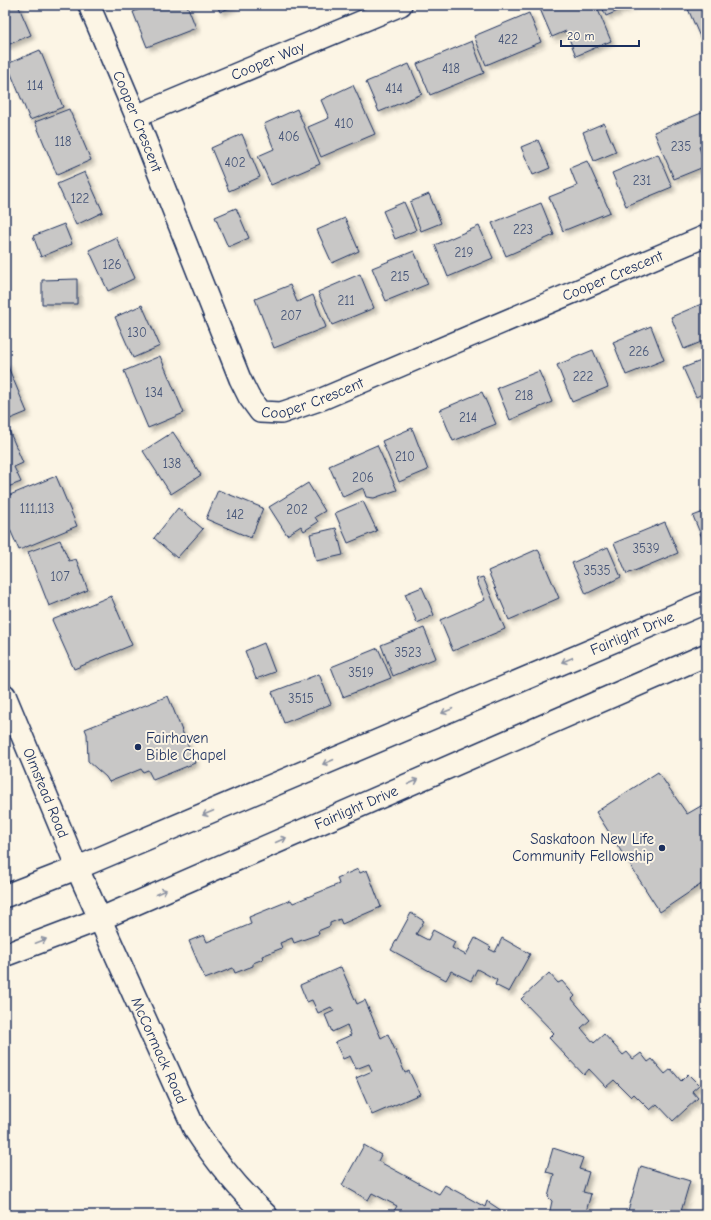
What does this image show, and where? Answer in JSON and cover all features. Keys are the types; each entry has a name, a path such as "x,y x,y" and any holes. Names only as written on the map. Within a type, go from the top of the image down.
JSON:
{"main road":[{"name":"Fairlight Drive","path":"5,896 77,868 706,602"},
{"name":"Fairlight Drive","path":"5,955 100,918 706,655"},
{"name":"McCormack Road","path":"77,868 194,1128 208,1149 228,1174 248,1198 266,1215"}],"street":[{"name":"Cooper Crescent","path":"89,5 136,116 240,379 249,398 260,412 281,413 322,399 706,236"},
{"name":"Cooper Way","path":"136,116 401,5"},
{"name":"Olmstead Road","path":"5,695 77,868"}],"building":[{"path":"5,5 18,5 31,35 5,46"},
{"path":"150,5 187,5 196,28 147,47 133,12"},
{"path":"217,5 236,5 220,12"},
{"path":"549,5 596,5 611,41 576,56 566,31 552,37 540,9"},
{"path":"601,5 632,5 606,16"},
{"path":"696,5 706,5 706,43 703,44 688,9"},
{"path":"529,13 541,42 486,65 474,36"},
{"path":"472,41 484,73 430,95 417,64"},
{"path":"40,50 63,107 30,120 7,64"},
{"path":"409,64 422,94 379,112 366,82"},
{"path":"353,85 375,134 321,157 308,127 329,118 321,100"},
{"path":"69,109 91,160 57,175 35,122"},
{"path":"297,109 320,164 271,185 258,156 274,149 264,124"},
{"path":"704,112 706,117 706,144 699,147 706,166 674,179 654,132"},
{"path":"604,123 616,152 594,161 583,132"},
{"path":"242,134 260,177 229,191 211,148"},
{"path":"538,140 550,168 533,175 521,147"},
{"path":"658,154 672,187 626,206 612,173"},
{"path":"587,161 610,212 563,231 549,197 577,186 570,168"},
{"path":"85,172 103,212 76,225 57,184"},
{"path":"429,194 441,223 421,231 410,202"},
{"path":"404,202 416,230 395,239 383,211"},
{"path":"541,203 554,235 506,256 492,223"},
{"path":"236,208 249,238 228,247 215,217"},
{"path":"345,218 359,251 332,263 317,230"},
{"path":"64,224 72,244 41,257 33,236"},
{"path":"479,226 493,258 448,277 435,245"},
{"path":"116,237 135,278 108,291 89,250"},
{"path":"414,251 428,284 386,301 372,268"},
{"path":"360,274 374,308 332,325 318,292"},
{"path":"77,279 77,304 42,304 42,280"},
{"path":"290,285 297,302 313,295 326,327 274,348 255,299"},
{"path":"706,302 706,340 684,349 671,317"},
{"path":"142,305 160,346 133,358 115,317"},
{"path":"651,326 664,360 626,375 613,342"},
{"path":"593,350 608,387 572,402 557,365"},
{"path":"160,356 184,413 148,428 124,371"},
{"path":"706,359 706,392 696,397 683,368"},
{"path":"6,362 27,412 5,421 5,363"},
{"path":"539,371 552,402 510,420 497,388"},
{"path":"482,392 496,424 453,441 440,410"},
{"path":"8,428 23,463 14,467 21,482 5,488 5,430"},
{"path":"412,428 428,470 399,482 382,441"},
{"path":"173,432 201,475 171,494 143,451"},
{"path":"377,445 397,490 374,498 366,497 363,488 343,497 329,466"},
{"path":"56,476 77,526 19,550 5,518 5,497"},
{"path":"308,483 325,511 315,517 318,522 304,531 301,526 287,535 269,507"},
{"path":"218,490 263,508 251,538 206,519"},
{"path":"363,501 377,531 348,543 335,513"},
{"path":"178,508 203,529 177,558 154,538"},
{"path":"706,511 706,545 705,545 693,516"},
{"path":"665,522 678,553 627,574 614,543"},
{"path":"336,528 343,555 316,561 310,534"},
{"path":"60,540 69,561 76,559 88,590 49,606 28,552"},
{"path":"608,547 621,577 586,594 572,563"},
{"path":"538,549 559,598 509,620 488,571"},
{"path":"483,577 505,629 453,651 440,620 485,600 476,579"},
{"path":"422,587 434,615 417,623 405,594"},
{"path":"111,596 132,645 74,669 52,620"},
{"path":"424,628 436,658 393,676 381,645"},
{"path":"264,643 275,672 256,679 245,651"},
{"path":"378,648 391,678 343,697 331,667"},
{"path":"319,674 331,704 284,723 272,692"},
{"name":"Fairhaven Bible Chapel","path":"168,696 195,763 153,780 148,770 143,772 141,769 109,782 106,777 88,761 87,734 85,729"},
{"name":"Saskatoon New Life Community Fellowship","path":"658,772 687,814 706,803 706,881 660,912 596,812"},
{"path":"358,869 360,873 367,870 381,907 342,924 340,919 330,923 330,926 318,931 319,934 294,943 292,938 280,943 282,948 262,956 263,959 253,963 253,966 235,973 233,968 205,979 189,941 204,935 207,942 251,924 249,917 291,900 293,903 339,884 337,878"},
{"path":"411,913 424,921 416,934 428,940 433,930 455,942 452,948 466,955 475,938 491,947 489,949 495,952 502,938 530,954 509,992 495,985 497,980 477,969 471,981 451,971 446,980 391,950"},
{"path":"341,967 357,1004 365,1000 381,1038 388,1034 405,1073 409,1071 420,1094 372,1115 356,1078 372,1071 369,1064 356,1069 350,1056 343,1059 335,1042 351,1035 347,1025 332,1032 325,1015 334,1011 331,1007 318,1013 312,1000 307,1002 300,985"},
{"path":"549,973 558,983 562,981 575,996 572,999 590,1020 581,1028 594,1043 604,1034 623,1055 627,1052 633,1059 641,1053 648,1062 652,1059 665,1074 671,1069 681,1081 688,1074 699,1085 692,1091 698,1098 673,1121 657,1104 650,1110 634,1094 631,1097 614,1080 606,1087 589,1069 584,1075 549,1038 554,1033 521,999"},
{"path":"364,1145 381,1155 378,1161 439,1194 445,1185 485,1207 487,1201 508,1215 394,1215 392,1214 397,1206 372,1193 368,1200 342,1185"},
{"path":"553,1148 583,1158 579,1169 589,1172 583,1192 591,1194 585,1215 549,1215 552,1201 548,1197 554,1174 546,1172"},
{"path":"641,1166 690,1181 680,1215 627,1214"}],"place":[{"name":"Fairhaven Bible Chapel","path":"138,747"},
{"name":"Saskatoon New Life Community Fellowship","path":"662,848"}]}
